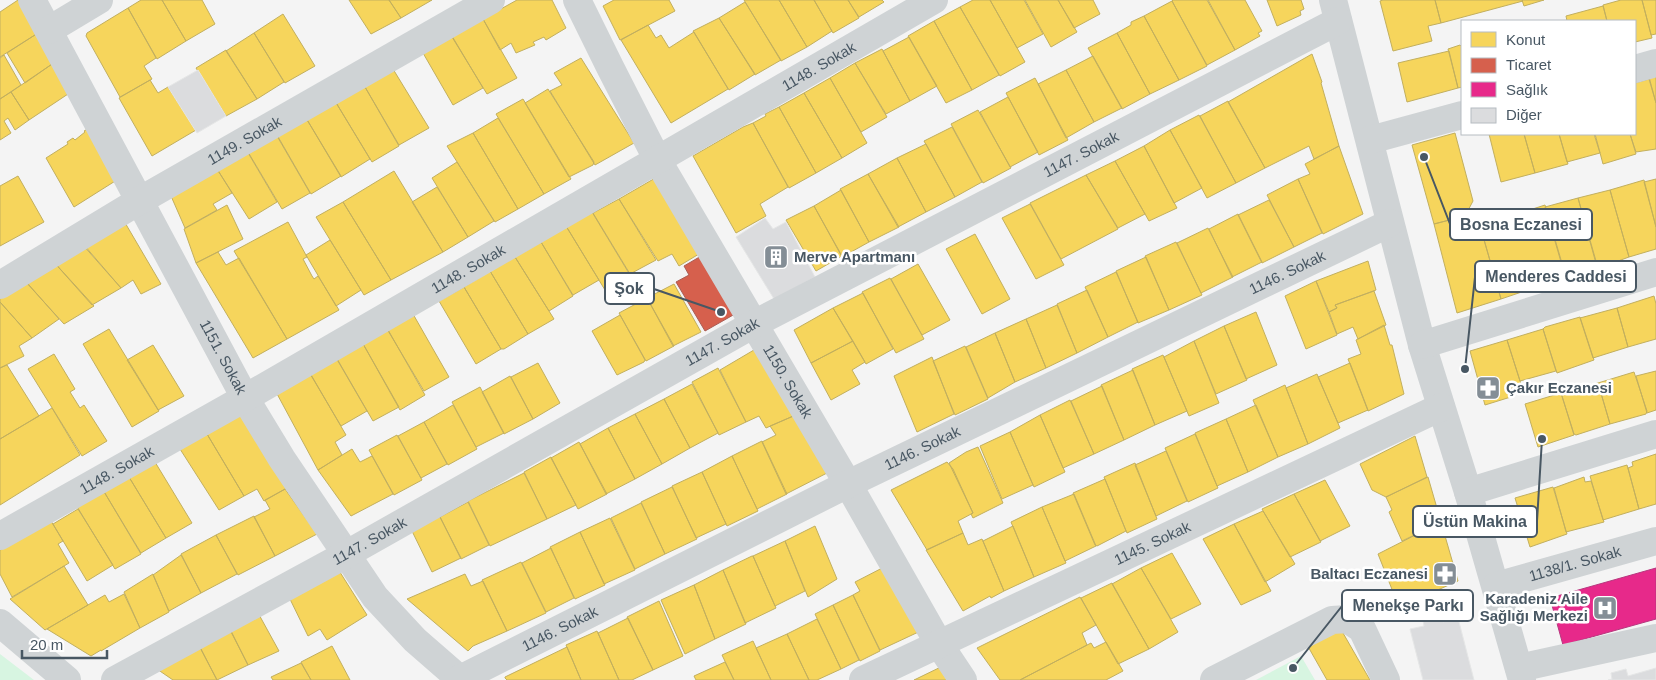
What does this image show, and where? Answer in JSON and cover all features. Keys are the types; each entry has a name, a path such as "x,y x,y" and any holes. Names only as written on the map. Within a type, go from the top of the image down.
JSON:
{"street":[{"name":"1151. Sokak","path":"32,0 245,398 282,459 374,597 415,640 460,680"},
{"path":"49,30 99,0"},
{"name":"1149. Sokak","path":"0,285 139,201 491,0"},
{"name":"1150. Sokak","path":"577,0 658,160 848,484 939,644 963,680"},
{"name":"1148. Sokak","path":"0,536 245,398 934,0"},
{"path":"1336,10 1422,345 1468,492 1520,674 1656,638"},
{"name":"1147. Sokak","path":"115,680 345,555 754,324 1336,10"},
{"path":"1636,69 1656,63"},
{"path":"1370,140 1461,115"},
{"name":"1146. Sokak","path":"460,680 848,484 1390,223"},
{"path":"1422,345 1656,272"},
{"name":"1145. Sokak","path":"863,680 1441,407"},
{"path":"1468,492 1656,434"},
{"name":"1138/1. Sokak","path":"1496,586 1656,541"},
{"path":"1214,680 1332,620 1347,619 1362,630 1386,680"},
{"path":"0,623 67,680"}],"green space":[{"path":"0,654 34,680 0,680"},
{"path":"1301,656 1315,680 1256,680"}],"building: Konut":[{"path":"20,0 38,33 0,57 0,12"},
{"path":"141,0 162,0 186,41 157,59 128,8"},
{"path":"162,0 202,0 215,24 186,41"},
{"path":"349,0 389,0 401,18 371,34"},
{"path":"389,0 432,0 401,18"},
{"path":"517,0 552,0 566,28 546,40 544,37 533,42 535,45 516,53 511,43 500,50 483,19"},
{"path":"614,0 669,0 675,11 620,40 603,6"},
{"path":"744,0 779,0 807,47 781,61"},
{"path":"779,0 814,0 832,31 807,47"},
{"path":"814,0 848,0 859,18 833,33"},
{"path":"848,0 882,0 884,2 859,17"},
{"path":"973,0 990,0 1025,62 1000,76 960,7"},
{"path":"990,0 1024,0 1043,34 1017,48"},
{"path":"1025,0 1058,0 1077,32 1051,47"},
{"path":"1058,0 1093,0 1100,14 1074,28"},
{"path":"1173,0 1207,0 1235,50 1207,65"},
{"path":"1208,0 1245,0 1262,31 1258,33 1260,36 1235,50"},
{"path":"1267,0 1301,0 1304,9 1300,11 1301,15 1277,26"},
{"path":"1435,0 1441,23 1428,26 1432,41 1393,51 1380,1"},
{"path":"1435,0 1522,0 1523,1 1441,23"},
{"path":"1522,0 1544,0 1524,6"},
{"path":"1621,0 1642,0 1652,38 1636,42 1636,20 1607,20 1603,5"},
{"path":"1642,0 1656,0 1656,34 1651,35"},
{"path":"1172,1 1207,66 1179,80 1144,16"},
{"path":"745,2 781,60 755,75 719,18"},
{"path":"1603,6 1607,20 1567,20 1566,16"},
{"path":"960,7 999,75 972,90 934,21"},
{"path":"128,8 156,58 144,66 152,79 120,97 86,36 87,33"},
{"path":"283,14 315,66 285,83 254,33"},
{"path":"1144,16 1179,80 1150,94 1117,33 1131,25 1131,22"},
{"path":"719,18 755,74 729,90 693,31"},
{"path":"483,19 517,78 487,94 452,37"},
{"path":"934,21 972,90 946,103 908,36"},
{"path":"648,25 656,38 661,35 669,48 694,32 728,89 671,123 621,40"},
{"path":"38,33 55,62 25,83 7,53"},
{"path":"254,33 284,82 257,99 226,51"},
{"path":"1117,33 1150,94 1122,109 1088,48"},
{"path":"452,36 483,88 453,105 423,53"},
{"path":"909,37 937,86 910,101 883,51"},
{"path":"1461,46 1461,87 1458,88 1448,49"},
{"path":"882,49 910,101 886,114 855,63"},
{"path":"226,50 257,99 226,116 196,68"},
{"path":"1449,51 1458,88 1407,102 1398,63"},
{"path":"1312,54 1322,82 1339,146 1314,159 1309,146 1265,168 1228,102"},
{"path":"4,55 21,85 0,99 0,58"},
{"path":"1093,56 1122,108 1094,122 1066,70"},
{"path":"581,58 634,143 595,165 550,91 562,85 554,73"},
{"path":"55,62 71,92 29,120 11,92"},
{"path":"855,63 887,117 861,132 830,78"},
{"path":"393,69 429,128 399,145 365,87"},
{"path":"1066,70 1094,122 1066,138 1038,84"},
{"path":"1656,75 1656,103 1649,77"},
{"path":"830,78 867,143 842,158 804,93"},
{"path":"1035,78 1068,140 1039,155 1006,93"},
{"path":"1649,79 1656,103 1656,149 1636,152 1630,135 1636,135 1636,83"},
{"path":"150,80 158,93 168,87 196,130 152,156 119,98"},
{"path":"365,87 399,146 372,162 335,101"},
{"path":"548,89 594,162 593,165 569,177 525,103"},
{"path":"11,92 29,120 15,130 8,118 4,121 11,133 0,140 0,99"},
{"path":"804,93 842,158 816,173 779,107"},
{"path":"1008,97 1038,152 1010,167 980,112"},
{"path":"523,99 571,179 544,194 496,114"},
{"path":"335,101 370,159 341,177 306,118"},
{"path":"1228,101 1265,168 1236,183 1200,116"},
{"path":"779,107 816,173 789,188 753,123"},
{"path":"978,110 1011,168 983,183 951,124"},
{"path":"1199,115 1236,183 1207,198 1170,130"},
{"path":"306,118 341,176 311,194 277,135"},
{"path":"498,118 544,194 518,209 473,133"},
{"path":"753,123 788,187 760,204 766,216 736,233 693,156"},
{"path":"91,127 120,178 74,207 46,158 68,144 67,142 73,138 75,140"},
{"path":"952,127 982,182 955,197 924,141"},
{"path":"1170,130 1202,188 1174,203 1144,146"},
{"path":"473,133 518,209 495,222 447,146"},
{"path":"1455,133 1473,201 1465,216 1434,224 1412,145"},
{"path":"1489,135 1524,135 1535,173 1501,182"},
{"path":"1524,135 1559,135 1568,164 1535,173"},
{"path":"1559,135 1594,135 1600,153 1567,162"},
{"path":"1595,135 1630,135 1636,154 1603,164"},
{"path":"277,136 310,193 282,209 248,152"},
{"path":"926,144 955,197 926,212 897,158"},
{"path":"1144,146 1177,208 1149,221 1115,161"},
{"path":"1339,146 1363,214 1323,234 1298,179 1310,174 1305,164"},
{"path":"247,151 277,202 249,219 217,169"},
{"path":"897,158 926,212 898,227 868,174"},
{"path":"1115,161 1145,214 1118,228 1086,175"},
{"path":"457,162 494,221 468,237 432,178"},
{"path":"217,169 232,193 213,204 217,210 185,228 171,196"},
{"path":"394,171 443,252 391,280 343,202"},
{"path":"868,174 899,227 869,242 840,189"},
{"path":"1086,175 1118,229 1061,259 1030,203"},
{"path":"18,176 44,222 0,246 0,186"},
{"path":"657,177 704,251 679,266 672,254 658,261 619,199"},
{"path":"1298,179 1322,233 1294,247 1267,195"},
{"path":"1656,179 1656,227 1644,182"},
{"path":"1644,180 1656,227 1656,249 1629,257 1610,190"},
{"path":"437,187 468,237 443,252 412,202"},
{"path":"841,190 869,242 842,257 814,206"},
{"path":"1610,190 1629,257 1599,268 1597,267 1578,198"},
{"path":"1578,198 1598,268 1566,279 1545,207"},
{"path":"619,199 656,260 630,274 593,213"},
{"path":"1269,200 1294,247 1262,263 1238,215"},
{"path":"343,202 391,280 364,295 316,217"},
{"path":"1030,204 1064,265 1036,279 1002,218"},
{"path":"227,205 243,239 196,263 184,229"},
{"path":"1545,205 1566,277 1501,299 1480,226"},
{"path":"814,206 842,256 816,271 786,220"},
{"path":"592,212 630,275 605,290 566,226"},
{"path":"1238,214 1262,262 1232,277 1209,229"},
{"path":"1465,216 1468,226 1472,224 1475,231 1481,229 1501,299 1457,313 1434,224"},
{"path":"124,221 161,284 141,294 133,280 121,288 84,245"},
{"path":"288,222 307,257 303,259 312,276 314,279 318,276 339,310 287,339 234,251"},
{"path":"566,226 599,280 573,295 541,242"},
{"path":"1208,228 1233,277 1201,293 1177,243"},
{"path":"975,234 1010,299 982,314 946,249"},
{"path":"330,240 361,290 336,306 306,255"},
{"path":"541,242 573,296 549,311 515,257"},
{"path":"1176,242 1202,295 1169,310 1145,256"},
{"path":"82,244 121,288 92,305 52,260"},
{"path":"218,252 226,265 239,258 287,339 253,358 196,263"},
{"path":"515,257 554,319 528,334 490,271"},
{"path":"1146,257 1169,310 1138,323 1116,271"},
{"path":"52,260 94,306 64,324 24,280"},
{"path":"1368,261 1376,290 1335,305 1337,308 1329,312 1316,281"},
{"path":"918,264 950,320 922,335 891,279"},
{"path":"490,271 528,334 504,349 501,349 464,287"},
{"path":"1116,272 1138,322 1108,337 1085,287"},
{"path":"22,277 59,319 32,338 0,302 0,292"},
{"path":"890,278 924,339 896,353 862,292"},
{"path":"1316,281 1337,335 1306,349 1285,296"},
{"path":"674,284 701,332 673,346 647,298"},
{"path":"464,287 501,349 476,364 439,301"},
{"path":"1087,290 1108,337 1077,353 1057,304"},
{"path":"1374,291 1386,325 1358,339 1353,327 1337,334 1329,312 1337,308 1335,305"},
{"path":"863,293 893,349 866,364 833,308"},
{"path":"1654,296 1656,304 1656,339 1628,347 1617,308"},
{"path":"647,298 674,346 646,361 619,313"},
{"path":"0,302 32,338 19,346 24,356 0,368"},
{"path":"1057,305 1077,353 1046,368 1026,319"},
{"path":"833,308 853,341 811,363 794,330"},
{"path":"1617,308 1628,347 1593,358 1580,318"},
{"path":"1256,312 1277,365 1246,379 1224,326"},
{"path":"413,314 449,377 424,391 387,329"},
{"path":"620,315 645,360 617,375 592,331"},
{"path":"1580,317 1594,360 1557,373 1543,329"},
{"path":"1026,319 1046,368 1015,382 995,333"},
{"path":"1384,325 1390,345 1392,345 1404,394 1368,411 1348,359 1361,354 1356,340"},
{"path":"1224,326 1247,380 1216,394 1194,341"},
{"path":"387,328 425,395 400,410 362,342"},
{"path":"109,329 159,411 132,427 83,344"},
{"path":"1543,329 1556,371 1520,381 1507,340"},
{"path":"995,333 1015,382 988,398 966,347"},
{"path":"1507,340 1521,384 1511,388 1514,396 1485,405 1470,351"},
{"path":"853,341 865,362 852,370 860,384 831,400 811,363"},
{"path":"1194,341 1219,403 1189,416 1164,357"},
{"path":"362,342 399,407 373,421 336,357"},
{"path":"153,345 184,396 158,410 127,360"},
{"path":"965,346 988,399 955,415 933,361"},
{"path":"759,347 798,414 766,428 759,416 746,422 720,370"},
{"path":"54,354 75,389 70,392 80,408 84,405 107,441 82,456 28,369"},
{"path":"1163,355 1187,411 1155,425 1132,369"},
{"path":"335,356 367,411 341,426 309,372"},
{"path":"932,357 954,414 917,432 894,376"},
{"path":"538,363 560,403 533,419 511,377"},
{"path":"1350,363 1368,410 1338,423 1318,377"},
{"path":"7,365 39,416 0,439 0,368"},
{"path":"718,368 746,422 719,435 692,382"},
{"path":"1133,370 1155,425 1124,440 1101,385"},
{"path":"1656,371 1656,410 1647,413 1636,376"},
{"path":"1634,372 1647,411 1646,414 1610,424 1598,383"},
{"path":"310,373 346,435 335,442 342,455 318,470 276,392"},
{"path":"1317,374 1340,428 1308,444 1286,388"},
{"path":"510,376 533,419 504,434 482,392"},
{"path":"1598,383 1610,424 1576,435 1574,434 1561,393"},
{"path":"692,384 718,433 690,448 664,399"},
{"path":"1285,385 1308,444 1278,457 1253,400"},
{"path":"1102,386 1124,440 1094,454 1071,401"},
{"path":"480,387 504,433 476,447 452,402"},
{"path":"1561,393 1574,435 1538,447 1525,404"},
{"path":"664,399 690,448 662,464 635,414"},
{"path":"1070,400 1094,454 1063,468 1040,415"},
{"path":"453,405 477,449 448,465 424,422"},
{"path":"1256,405 1278,457 1248,472 1226,419"},
{"path":"52,408 80,455 0,505 0,439"},
{"path":"240,413 287,488 264,501 257,489 244,496 207,434"},
{"path":"635,414 662,464 635,479 608,428"},
{"path":"798,414 829,472 786,494 762,442 776,435 770,426"},
{"path":"1040,415 1065,472 1034,487 1010,432"},
{"path":"1226,419 1248,472 1217,486 1195,433"},
{"path":"424,422 447,464 421,478 398,436"},
{"path":"608,428 635,479 606,494 580,444"},
{"path":"1010,432 1033,485 1002,499 980,446"},
{"path":"207,434 244,496 219,510 180,449"},
{"path":"1195,434 1218,488 1188,502 1165,448"},
{"path":"397,435 422,480 394,495 369,450"},
{"path":"1415,436 1427,477 1386,497 1372,490 1360,464"},
{"path":"762,441 787,494 757,509 732,456"},
{"path":"579,442 607,494 578,509 551,458"},
{"path":"978,447 1003,503 973,518 971,514 973,513 949,463"},
{"path":"352,449 360,462 372,456 393,494 351,516 318,470"},
{"path":"1166,451 1187,501 1156,516 1135,465"},
{"path":"1656,454 1656,504 1639,509 1628,468 1633,466 1632,462"},
{"path":"732,456 758,511 727,526 702,472"},
{"path":"551,457 576,505 547,519 524,472"},
{"path":"155,462 192,523 166,538 129,477"},
{"path":"947,462 953,469 973,513 958,521 963,533 927,550 891,490"},
{"path":"1135,463 1157,519 1127,533 1104,477"},
{"path":"1627,465 1639,509 1603,520 1590,476"},
{"path":"702,472 726,524 696,538 672,486"},
{"path":"524,473 547,519 490,546 468,501"},
{"path":"129,477 166,538 141,553 103,490"},
{"path":"1428,477 1441,522 1402,541 1389,512 1392,510 1386,497"},
{"path":"1584,477 1585,482 1591,481 1604,522 1566,532 1554,488"},
{"path":"1105,479 1126,531 1097,546 1073,493"},
{"path":"1325,480 1350,526 1320,541 1294,494"},
{"path":"672,487 697,539 665,554 641,502"},
{"path":"1553,487 1567,534 1530,547 1515,498"},
{"path":"285,489 317,534 275,556 254,517 270,509 265,500"},
{"path":"103,490 141,554 115,569 76,505"},
{"path":"1074,494 1096,546 1065,561 1042,507"},
{"path":"1294,494 1321,542 1290,557 1262,509"},
{"path":"468,502 489,545 461,559 440,517"},
{"path":"641,503 665,554 635,569 611,518"},
{"path":"1042,507 1066,563 1034,577 1011,522"},
{"path":"78,509 113,565 87,581 53,524"},
{"path":"1263,511 1295,564 1265,582 1234,524"},
{"path":"439,515 461,558 432,572 411,529"},
{"path":"254,516 275,556 238,575 216,535"},
{"path":"610,518 635,570 604,584 580,532"},
{"path":"51,521 63,541 58,544 69,563 12,597 0,574 0,550"},
{"path":"1441,522 1458,581 1399,607 1378,554"},
{"path":"1234,524 1271,591 1241,605 1203,539"},
{"path":"815,526 837,579 808,597 785,541"},
{"path":"1013,526 1034,577 1004,591 983,541"},
{"path":"580,532 605,585 575,599 550,547"},
{"path":"963,533 968,545 982,539 1004,591 991,598 990,596 963,611 926,550"},
{"path":"216,535 237,574 201,593 181,554"},
{"path":"785,541 805,591 775,606 753,556"},
{"path":"551,548 574,598 546,612 522,563"},
{"path":"1172,553 1201,604 1171,619 1141,568"},
{"path":"181,555 201,593 169,611 153,575"},
{"path":"752,556 776,608 745,623 723,570"},
{"path":"521,562 546,613 507,631 482,580"},
{"path":"890,564 927,628 880,650 853,595 860,591 855,582"},
{"path":"64,566 88,605 45,630 10,599"},
{"path":"1141,568 1178,632 1149,649 1112,584"},
{"path":"338,569 367,615 327,640 320,629 308,636 288,595"},
{"path":"723,570 746,624 715,639 694,585"},
{"path":"153,574 169,612 140,628 124,592"},
{"path":"465,574 471,586 483,581 507,631 473,646 468,651 407,599"},
{"path":"1112,583 1149,649 1118,664 1081,598"},
{"path":"694,585 715,639 685,654 661,600"},
{"path":"124,594 140,628 91,656 47,629 105,595 109,602"},
{"path":"853,595 880,651 860,661 833,605"},
{"path":"1080,597 1096,625 1082,633 1087,645 1020,680 1000,680 977,648"},
{"path":"659,601 683,656 653,670 627,617"},
{"path":"833,605 859,660 841,669 815,614"},
{"path":"257,611 279,651 248,665 228,626"},
{"path":"628,618 653,670 632,680 619,680 598,633"},
{"path":"817,619 841,669 817,680 809,680 787,634"},
{"path":"228,625 248,665 217,680 197,642"},
{"path":"1339,626 1370,680 1327,680 1306,643"},
{"path":"597,631 619,680 581,680 566,645"},
{"path":"787,634 809,680 771,680 756,648"},
{"path":"753,641 771,680 734,680 722,655"},
{"path":"1106,642 1123,671 1106,680 1020,680 1091,643 1094,648"},
{"path":"198,643 217,680 173,680 154,667"},
{"path":"332,646 350,680 311,680 301,662"},
{"path":"567,647 581,680 507,680 505,678 505,677"},
{"path":"725,662 734,680 696,680 694,676"},
{"path":"301,663 311,680 273,680 271,677"},
{"path":"945,665 954,680 914,680"}],"building: Ticaret":[{"path":"708,252 742,310 705,331 676,282 689,275 684,266"}],"building: Sağlık":[{"name":"Karadeniz Aile Sağlığı Merkezi","path":"1656,568 1656,619 1563,645 1550,598"}],"building: Diğer":[{"path":"198,70 226,116 197,133 168,87"},
{"name":"Merve Apartmanı","path":"765,218 773,229 786,222 815,277 774,299 736,237"},
{"path":"1442,615 1443,622 1458,618 1474,680 1423,680 1410,629 1424,626 1423,620"},
{"path":"1656,668 1656,680 1608,680 1612,679 1611,673 1626,669 1628,676"}],"place":[{"name":"Bosna Eczanesi","path":"1424,157"},
{"name":"Merve Apartmanı","path":"776,257"},
{"name":"Şok","path":"721,312"},
{"name":"Menderes Caddesi","path":"1465,369"},
{"name":"Çakır Eczanesi","path":"1488,388"},
{"name":"Üstün Makina","path":"1542,439"},
{"name":"Baltacı Eczanesi","path":"1445,574"},
{"name":"Karadeniz Aile Sağlığı Merkezi","path":"1605,608"},
{"name":"Menekşe Parkı","path":"1293,668"}]}
